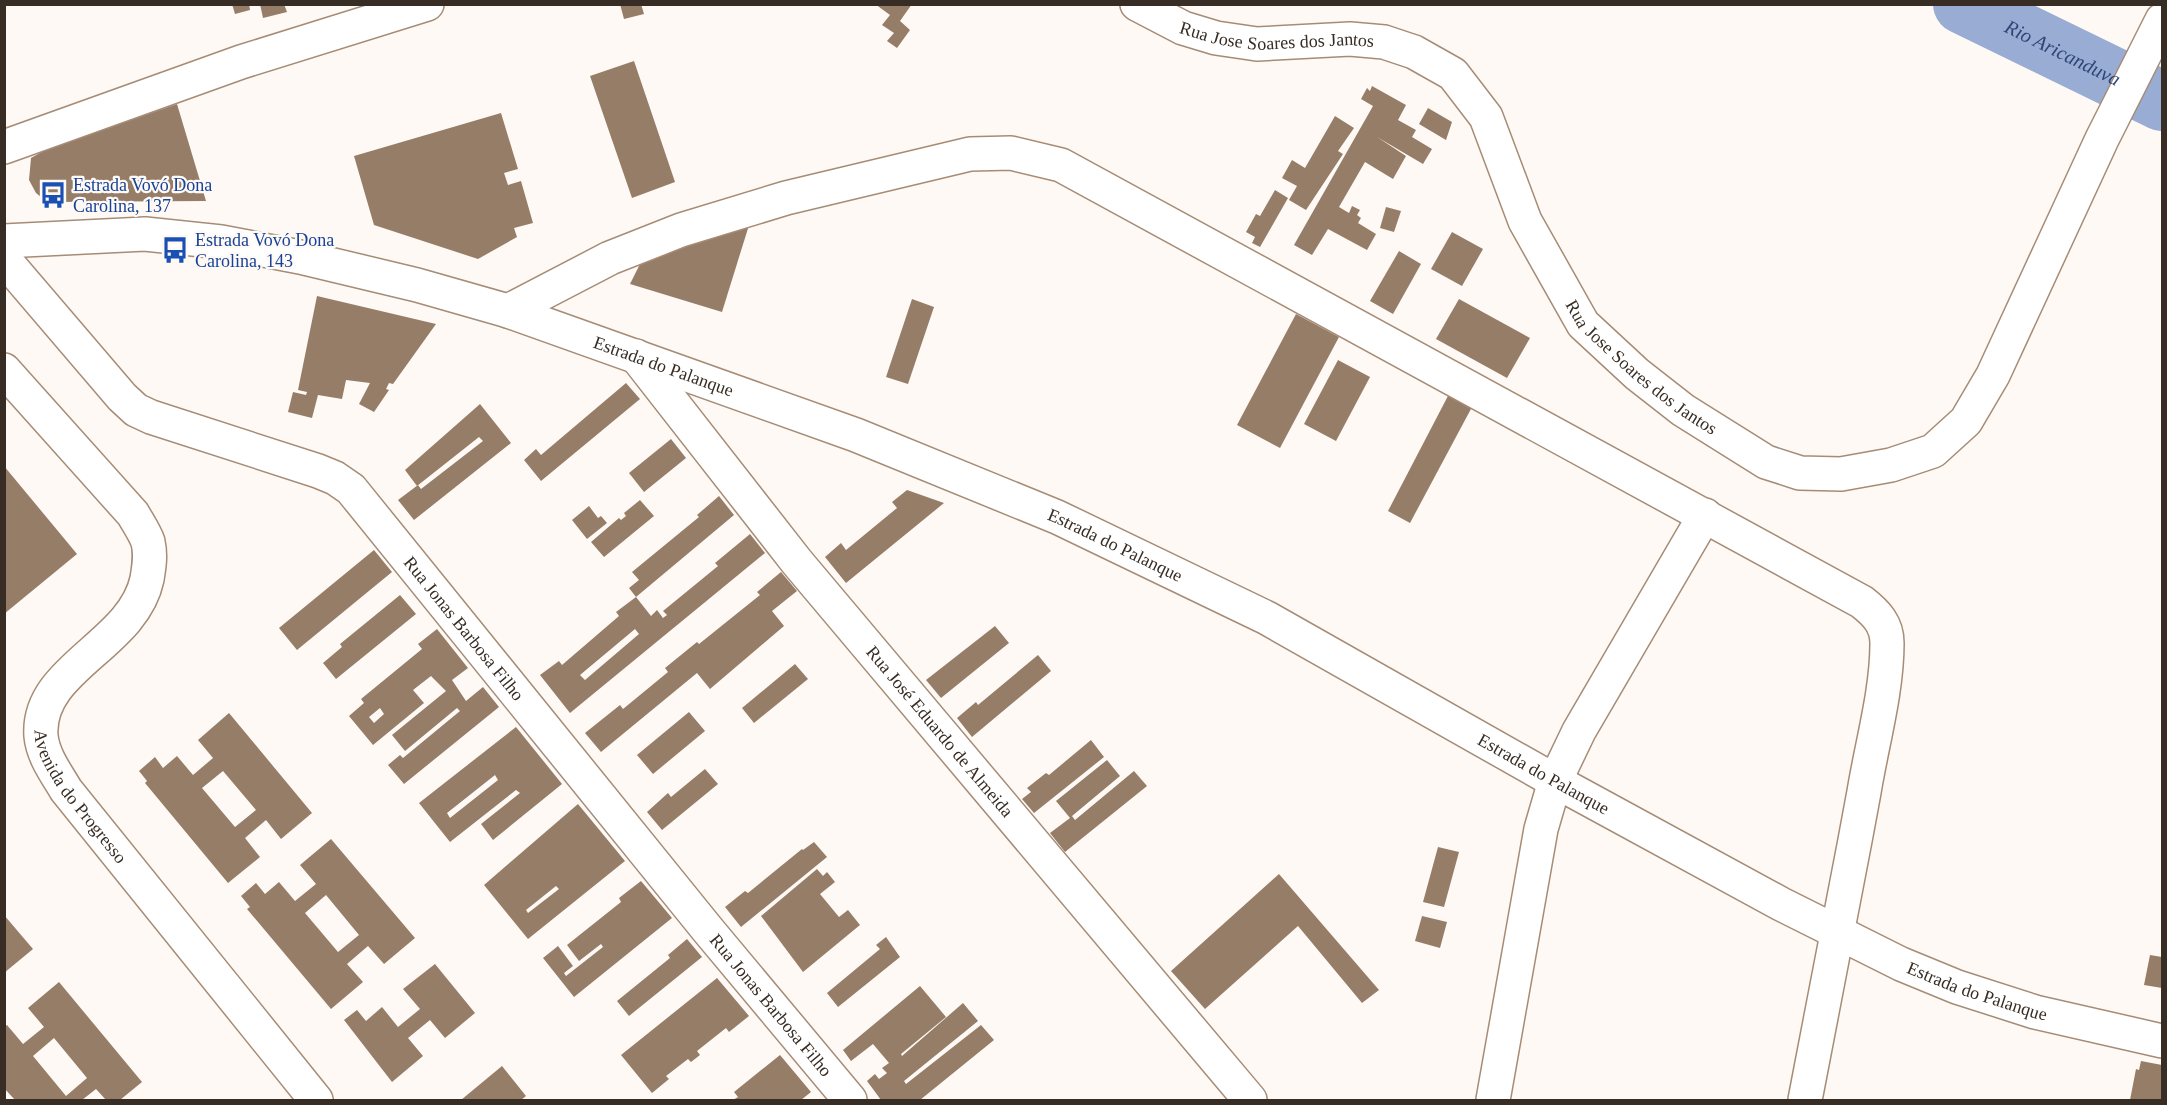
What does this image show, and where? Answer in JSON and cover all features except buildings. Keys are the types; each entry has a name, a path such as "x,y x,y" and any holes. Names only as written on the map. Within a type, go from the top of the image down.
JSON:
{"street":[{"path":"4,147 241,62 427,4"},
{"name":"Rua Jose Soares dos Jantos","path":"1137,4 1183,28 1216,39 1257,44 1350,39 1384,42 1414,52 1453,74 1486,117 1525,221 1583,324 1637,374 1683,410 1766,462 1800,473 1841,474 1891,465 1933,451 1966,421 1993,375 2102,139 2163,20"},
{"path":"508,311 610,258 681,230 786,198 970,154 1011,153 1061,165 1862,602 1878,615 1884,625 1887,641 1882,691 1839,932 1804,1101"},
{"name":"Estrada do Palanque","path":"4,241 145,234 221,242 300,257 417,285 508,311 856,435 1057,517 1267,618 1555,781 1901,964 1957,987 2034,1012 2163,1041"},
{"name":"Rua Jonas Barbosa Filho","path":"4,259 136,410 318,471 335,478 351,489 708,930 850,1101"},
{"name":"Rua José Eduardo de Almeida","path":"636,356 797,562 1250,1101"},
{"name":"Avenida do Progresso","path":"4,369 133,514 148,541 150,563 140,603 128,621 57,685 42,721 45,753 66,790 316,1101"},
{"path":"1493,1101 1541,829 1555,781 1579,731 1705,515"}],"waterway":[{"name":"Rio Aricanduva","path":"1963,4 2162,101"}],"place":[{"name":"Estrada Vovó Dona Carolina, 137","path":"53,195"},
{"name":"Estrada Vovó Dona Carolina, 143","path":"175,250"}]}
